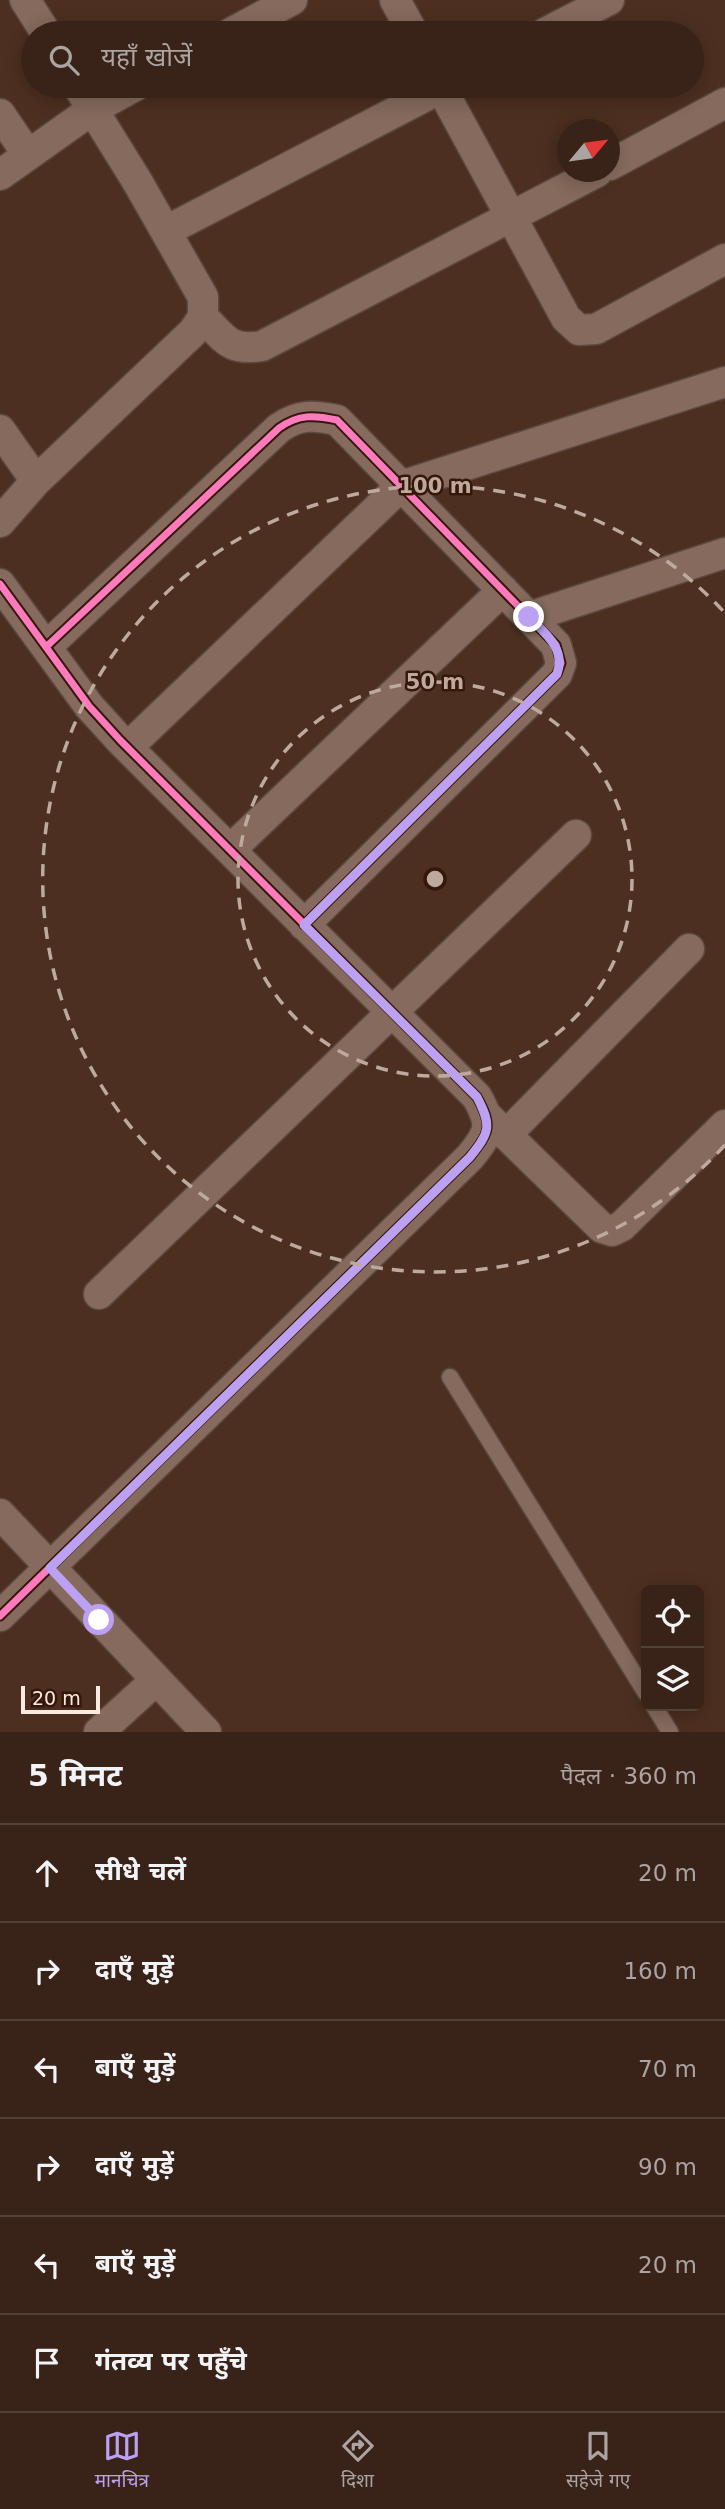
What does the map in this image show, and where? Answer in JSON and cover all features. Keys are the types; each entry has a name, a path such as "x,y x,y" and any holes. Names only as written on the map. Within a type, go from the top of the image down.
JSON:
{"street":[{"path":"25,0 38,21"},
{"path":"253,21 292,0"},
{"path":"395,0 406,21"},
{"path":"568,21 609,0"},
{"path":"0,175 28,155 85,98"},
{"path":"0,522 36,481 193,332 203,317 203,297 87,98"},
{"path":"166,231 419,98"},
{"path":"448,98 510,218 566,318 579,330 596,329 725,258"},
{"path":"620,160 725,103"},
{"path":"0,114 28,155"},
{"path":"203,317 231,346 241,349 262,346 578,182"},
{"path":"128,747 401,486 725,382"},
{"path":"46,648 279,428 293,418 316,415 337,420 556,645 561,663 557,674 304,925"},
{"path":"0,430 36,481"},
{"path":"529,617 725,553"},
{"path":"0,584 89,706 477,1097 497,1126 602,1228 612,1231 622,1226 725,1125"},
{"path":"230,850 503,590"},
{"path":"99,1294 576,835"},
{"path":"0,1616 470,1157 497,1126 689,949"},
{"path":"0,1514 206,1732"},
{"path":"99,1732 156,1680"}],"lane":[{"path":"450,1377 641,1685"},
{"path":"656,1711 666,1730"}],"cycle path":[{"path":"46,647 279,428 293,420 314,417 337,420 556,645 561,663 557,674 304,925"},
{"path":"0,584 89,706 477,1097 487,1122 485,1135 470,1157 0,1616"}],"route":[{"path":"99,1620 50,1568 470,1157 487,1136 488,1117 477,1097 304,925 557,674 561,663 556,645 529,617"}]}
